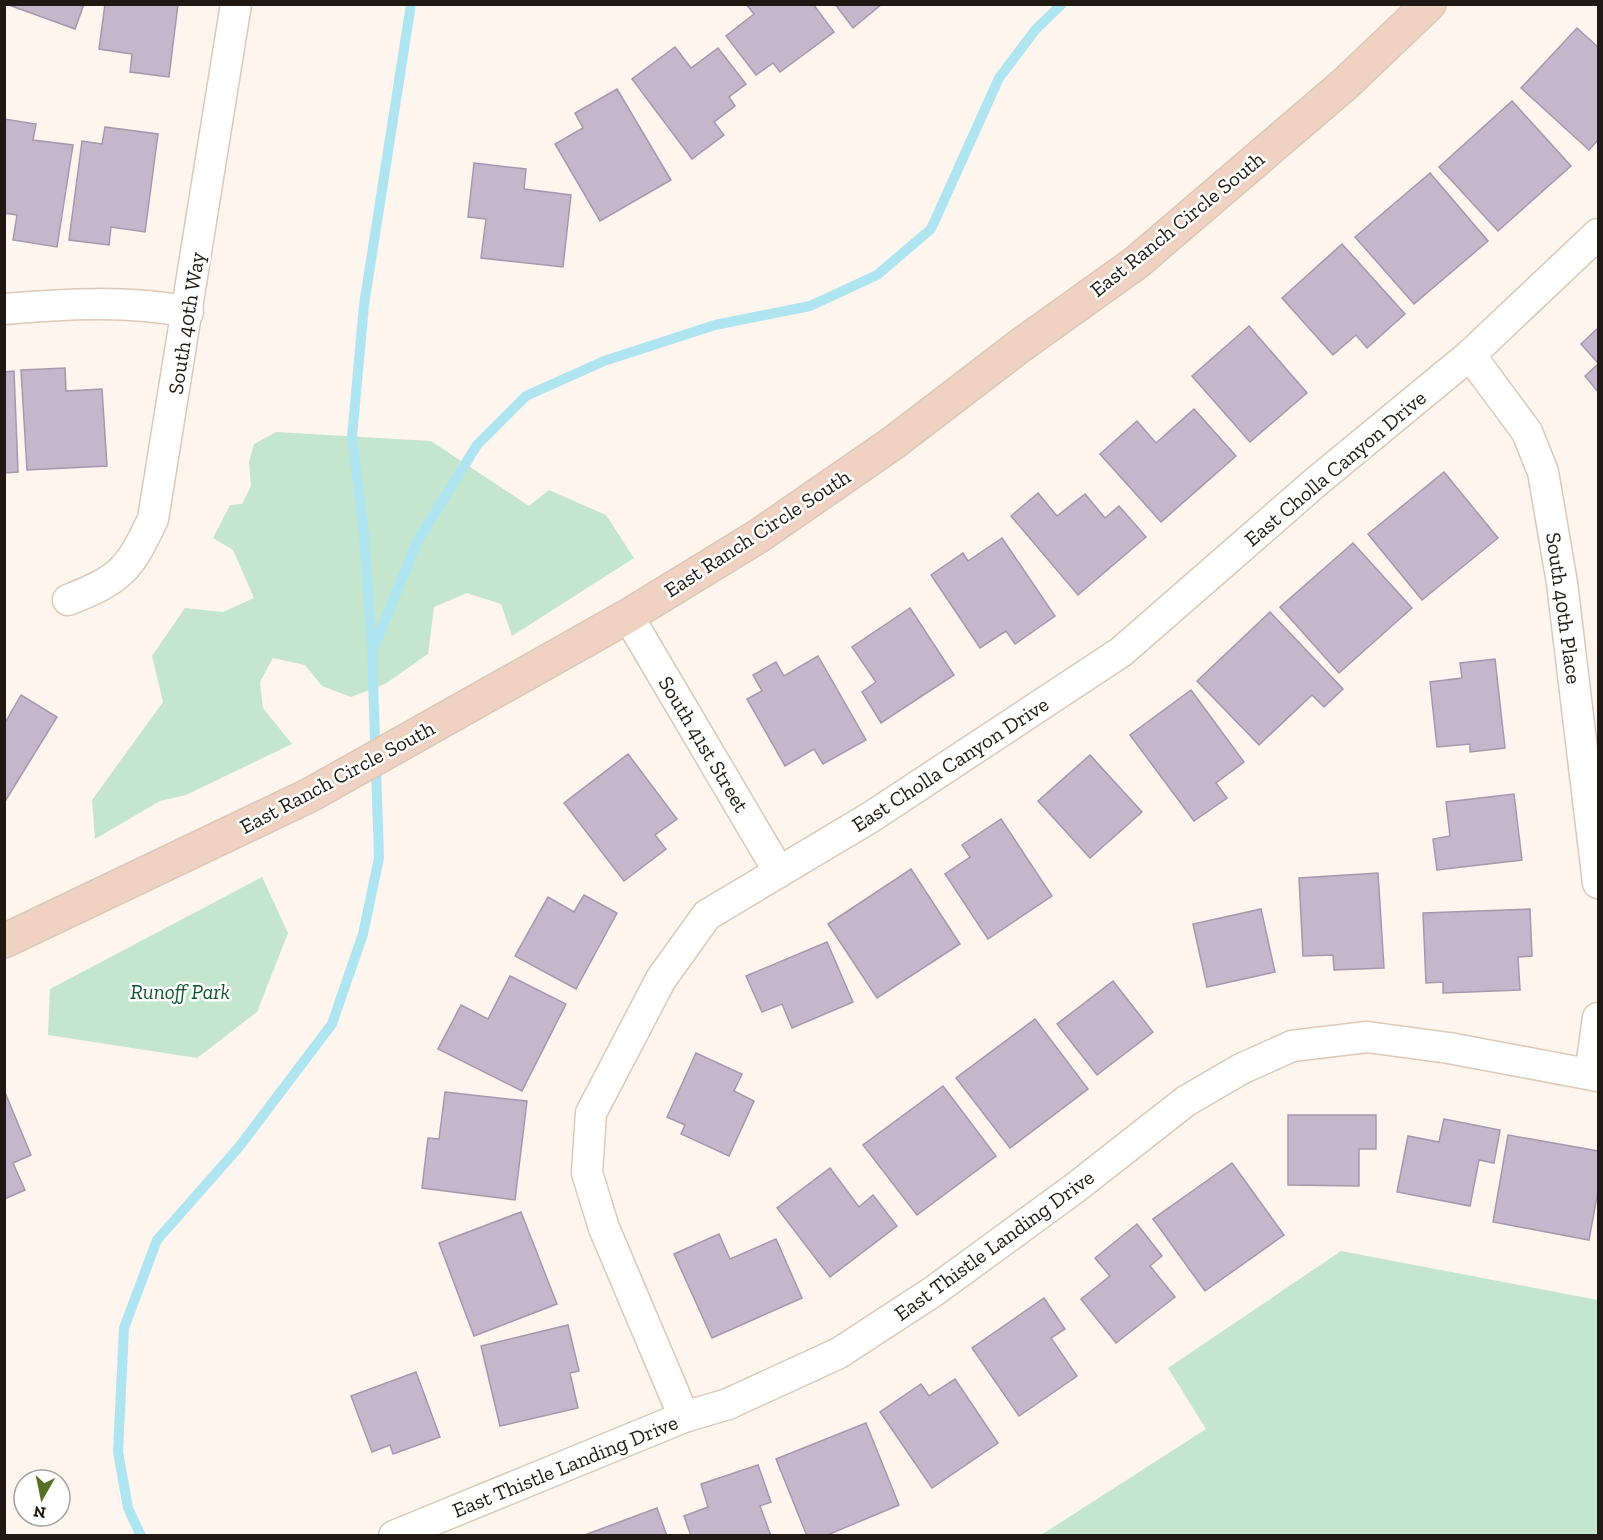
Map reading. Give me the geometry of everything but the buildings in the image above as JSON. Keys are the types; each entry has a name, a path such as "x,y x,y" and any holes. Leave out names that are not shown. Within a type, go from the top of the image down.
{"street":[{"name":"South 40th Way","path":"68,600 102,587 127,567 140,547 153,519 236,4"},
{"name":"East Ranch Circle South","path":"4,941 310,795 628,616 760,535 893,443 1021,345 1137,262 1345,84 1429,4"},
{"name":"East Cholla Canyon Drive","path":"684,1417 604,1228 587,1173 591,1113 661,979 707,915 871,817 1121,652 1317,481 1470,355 1599,234"},
{"path":"4,309 45,305 155,305 188,312"},
{"name":"South 40th Place","path":"1470,355 1527,432 1544,472 1562,583 1599,883"},
{"name":"South 41st Street","path":"628,616 779,872"},
{"path":"1594,1075 1599,1018"},
{"name":"East Thistle Landing Drive","path":"394,1536 684,1417 728,1404 839,1353 934,1291 1075,1188 1186,1101 1241,1069 1292,1046 1367,1036 1449,1048 1594,1075"}],"green space":[{"path":"276,432 431,441 529,506 549,490 606,515 634,558 512,636 501,604 467,593 434,607 428,654 385,684 351,697 322,686 305,665 273,658 260,682 263,708 292,744 186,795 160,801 95,839 92,800 163,702 152,656 185,608 223,612 254,598 233,550 213,538 230,505 242,504 251,486 249,462 254,444"},
{"name":"Runoff Park","path":"262,877 288,933 257,1012 197,1058 48,1035 50,989"},
{"path":"1341,1251 1598,1300 1598,1535 1041,1535 1206,1429 1168,1368"}],"waterway":[{"path":"141,1536 128,1508 118,1452 124,1328 157,1240 239,1147 332,1024 363,934 379,858 372,650 364,534 352,437 364,305 411,4"},
{"path":"374,647 417,542 477,445 526,396 604,361 715,325 810,306 877,275 931,229 999,78 1036,29 1062,4"}]}
